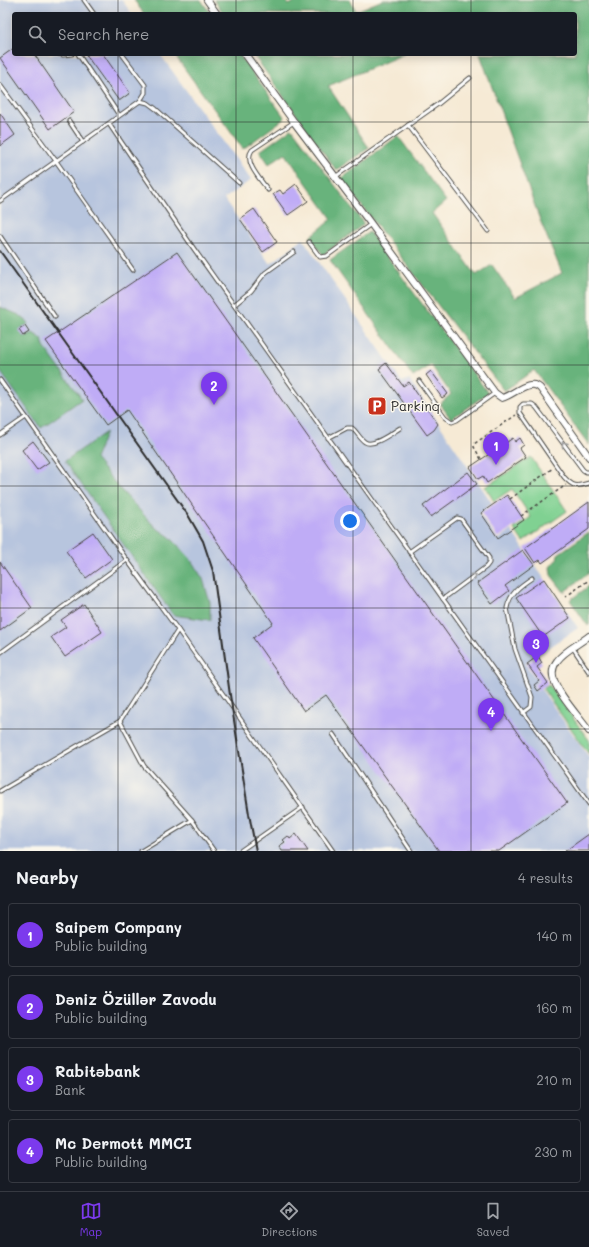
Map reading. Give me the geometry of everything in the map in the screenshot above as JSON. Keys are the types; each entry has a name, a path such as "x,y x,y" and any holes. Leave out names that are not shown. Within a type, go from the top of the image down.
{"street":[{"path":"207,0 216,12"},
{"path":"246,56 495,393 502,398 526,386 533,384 537,385 589,457"},
{"path":"589,636 556,662 553,669 553,676 560,691 589,731"}],"lane":[{"path":"84,0 93,12"},
{"path":"79,56 119,115"},
{"path":"0,201 109,124 140,100 145,93 145,85 123,56"},
{"path":"335,177 438,104 470,78"},
{"path":"0,85 56,160 133,270"},
{"path":"140,100 156,108 239,183"},
{"path":"69,122 83,142"},
{"path":"268,190 248,159 250,153 252,150 294,122"},
{"path":"109,124 234,305 589,804"},
{"path":"408,125 488,231"},
{"path":"309,242 320,256 327,256 371,224"},
{"path":"0,236 55,317"},
{"path":"234,305 251,291 265,273 294,252"},
{"path":"0,380 333,851"},
{"path":"419,381 448,421 452,422 458,420 495,393"},
{"path":"589,472 583,470 536,407 532,404 523,404 520,407 520,412 569,483 578,486 589,483"},
{"path":"0,435 26,417"},
{"path":"328,438 347,428 352,428 365,442 369,444 377,442 400,428"},
{"path":"409,552 457,518 461,519 466,524 489,558 490,563 443,599"},
{"path":"0,653 127,560"},
{"path":"523,713 531,707 532,697 514,643 506,608 514,593 532,578"},
{"path":"0,791 120,721 178,630"},
{"path":"573,648 589,672"},
{"path":"120,721 144,766 192,820 214,851"},
{"path":"333,734 412,851"},
{"path":"240,851 302,807"},
{"path":"141,851 192,820"}],"path":[{"path":"481,459 474,447 474,444 520,412"},
{"path":"510,499 556,466"},
{"path":"521,516 569,483"},
{"path":"565,597 589,580"}],"shaded area":[{"path":"0,0 122,0 131,12 12,12 12,56 161,56 251,180 224,199 270,264 303,239 402,382 409,379 492,503 479,514 498,540 511,530 578,628 525,664 538,681 533,685 537,691 541,689 589,757 589,851 0,851"}],"green space":[{"path":"134,0 201,0 210,12 143,12"},
{"path":"214,0 286,0 289,5 297,0 350,0 356,11 383,0 589,0 589,445 534,370 504,391 341,179 398,136 446,201 432,213 476,275 492,265 515,298 562,273 540,220 481,56 577,56 577,12 223,12"},
{"path":"175,56 240,56 285,118 243,149"},
{"path":"254,56 399,56 328,86 369,148 336,170"},
{"path":"292,128 364,224 323,255 310,237 332,219 285,153 269,164 260,151"},
{"path":"369,232 488,393 451,419 440,404 451,394 431,365 413,377 330,260"},
{"path":"0,307 19,315 29,323 19,330 24,337 33,333 42,339 44,347 82,399 41,428 0,371"},
{"path":"106,432 95,459 155,527 170,537 189,557 203,579 210,603 210,620 173,615 65,461"},
{"path":"531,457 567,511 523,542 514,529 531,517 512,489 494,501 485,487"},
{"path":"589,532 589,573 564,592 551,575 550,567 557,559 558,554"},
{"path":"589,586 589,625 588,626 570,600"},
{"path":"549,685 589,740 589,754 543,689"}],"building":[{"path":"12,49 12,56 35,56 74,112 50,129 0,58"},
{"path":"87,56 104,56 130,93 119,101"},
{"path":"0,113 15,135 0,146"},
{"path":"296,184 308,201 288,215 273,194 280,190 283,194"},
{"path":"254,209 277,242 263,252 240,219"},
{"path":"177,252 567,803 499,851 439,851 326,695 304,711 253,638 273,623 127,410 106,425 46,341"},
{"path":"25,326 29,332 23,336 19,330"},
{"path":"386,363 403,386 409,382 438,424 434,430 427,435 379,369"},
{"path":"431,371 448,394 442,398 426,375"},
{"path":"513,438 515,442 520,438 524,445 520,448 526,457 487,483 483,476 478,479 470,467"},
{"path":"33,441 49,462 37,470 22,450"},
{"path":"468,472 477,484 431,517 423,506"},
{"path":"507,495 524,520 498,538 481,513"},
{"path":"589,502 589,529 542,563 540,560 535,563 525,548"},
{"path":"93,532 112,559 86,578 66,551"},
{"path":"523,550 534,565 505,586 509,591 492,604 477,583"},
{"path":"0,562 32,608 0,631"},
{"path":"544,579 570,618 543,637 516,598"},
{"path":"84,604 102,632 65,657 51,637 66,627 61,620"},
{"path":"538,656 542,663 537,667 548,683 538,691 534,685 539,681 527,664"},
{"path":"296,834 308,851 282,851 279,846 285,842 283,840 288,836 290,839"},
{"path":"589,834 589,851 565,851"}],"railway":[{"path":"0,251 188,515 203,541 213,571 230,695 256,851"}],"place":[{"name":"Dəniz Özüllər Zavodu","path":"214,405"},
{"name":"Parkinq","path":"377,406"},
{"name":"Saipem Company","path":"496,465"},
{"name":"Rabitəbank","path":"536,663"},
{"name":"Mc Dermott MMCI","path":"491,731"}]}
